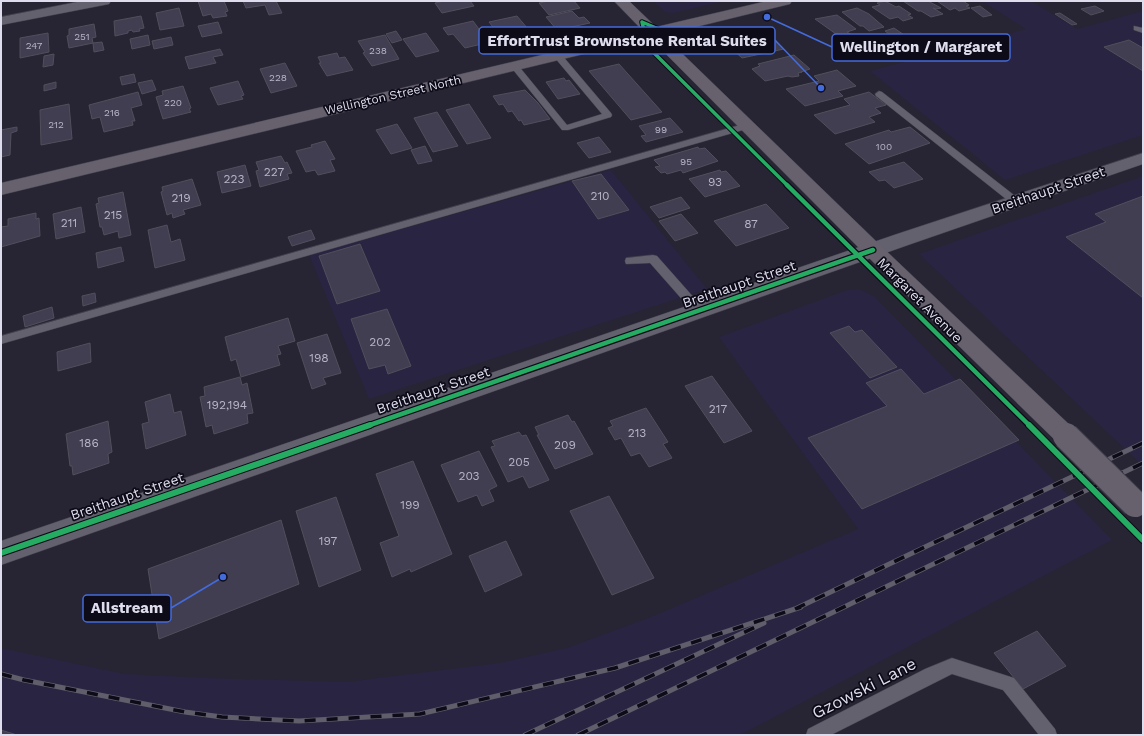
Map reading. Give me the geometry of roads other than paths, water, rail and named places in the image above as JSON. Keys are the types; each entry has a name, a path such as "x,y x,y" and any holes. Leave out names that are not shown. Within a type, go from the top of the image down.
{"street":[{"path":"1,21 104,1"},
{"name":"Margaret Avenue","path":"621,1 1139,508"},
{"name":"Wellington Street North","path":"1,189 785,1"},
{"name":"Breithaupt Street","path":"1,553 1015,201 1143,158"}],"lane":[{"path":"514,66 565,128 608,115 558,56"},
{"path":"879,94 1015,201"},
{"path":"1,340 747,126"},
{"path":"630,261 653,259 699,311"},
{"name":"Gzowski Lane","path":"814,735 931,675 952,666 1008,684 1049,735"}],"railway":[{"path":"795,609 1143,443"},
{"path":"578,735 1143,463"},
{"path":"795,609 801,607"},
{"path":"1,674 24,680 185,712 222,717 299,721 420,714 615,668 795,609"},
{"path":"525,735 764,623"}],"place":[{"name":"Wellington / Margaret","path":"767,17"},
{"name":"EffortTrust Brownstone Rental Suites","path":"821,88"},
{"name":"Allstream","path":"223,577"}]}
